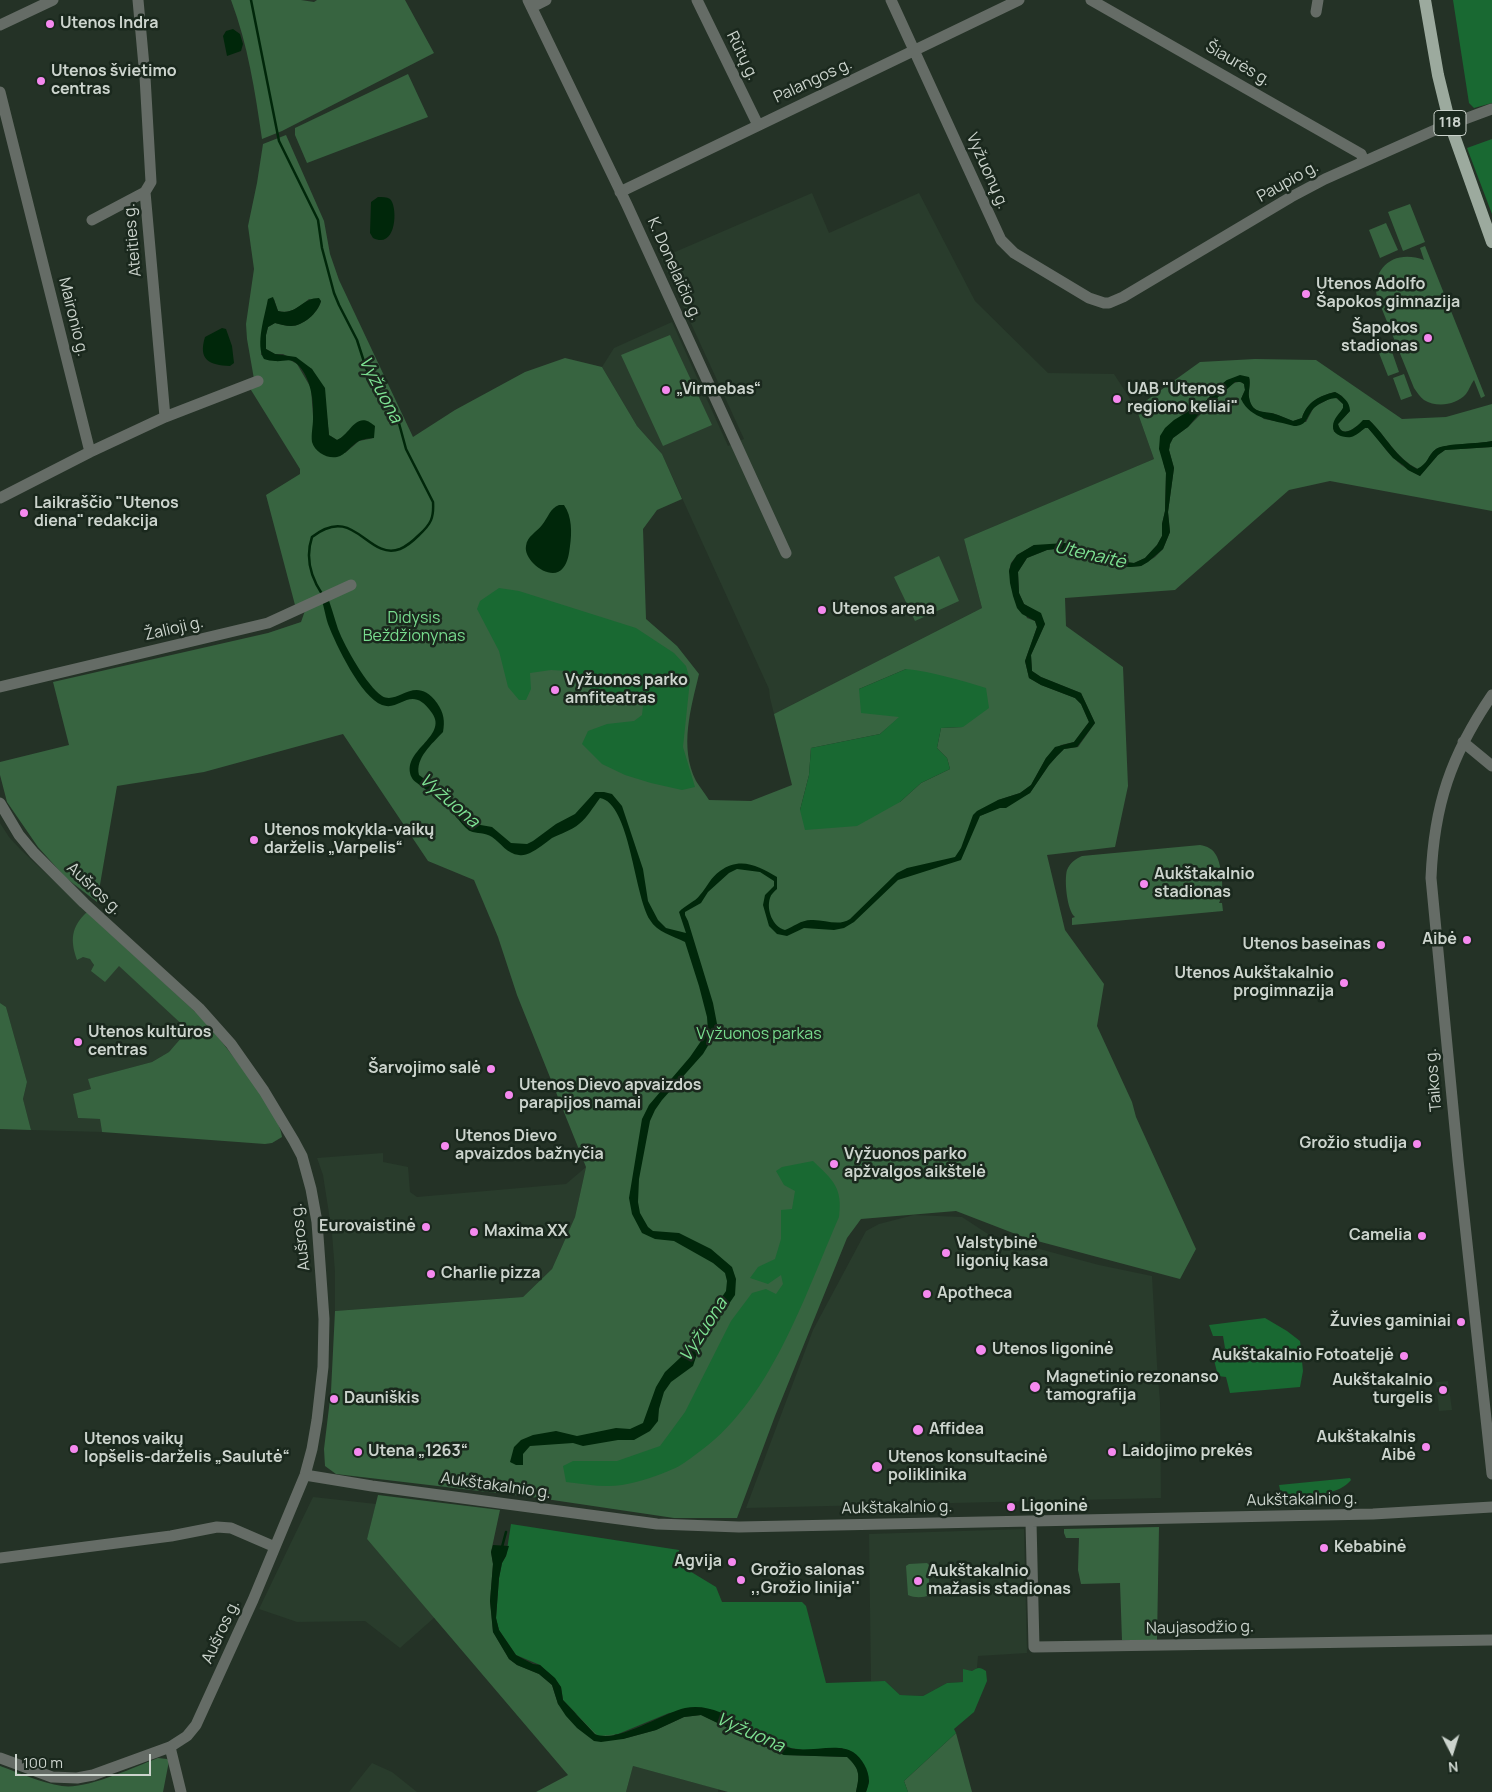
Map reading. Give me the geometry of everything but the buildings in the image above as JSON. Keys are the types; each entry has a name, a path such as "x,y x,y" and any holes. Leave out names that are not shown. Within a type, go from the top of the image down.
{"main road":[{"name":"118","path":"1425,0 1438,75 1450,124 1492,242"}],"street":[{"path":"0,26 53,0"},
{"name":"Ateities g.","path":"138,0 145,77 150,182 145,192 165,417"},
{"path":"530,4 546,0"},
{"name":"Rūtų g.","path":"697,0 758,125"},
{"name":"Vyžuonų g.","path":"891,0 1001,240 1014,253 1089,298 1096,302 1109,303"},
{"name":"Palangos g.","path":"620,192 1019,0"},
{"name":"Šiaurės g.","path":"1091,0 1361,154 1364,161"},
{"name":"K. Donelaičio g.","path":"530,4 620,192 786,553"},
{"name":"Maironio g.","path":"0,92 90,452"},
{"name":"Paupio g.","path":"1109,303 1123,297 1291,197 1364,161 1450,124 1492,109"},
{"path":"92,220 145,192"},
{"path":"0,498 90,452 165,417 258,381"},
{"name":"Žalioji g.","path":"0,687 268,623 350,586"},
{"name":"Taikos g.","path":"1492,695 1463,742 1449,773 1433,841 1431,878 1458,1160 1492,1474"},
{"path":"1463,742 1492,766"},
{"name":"Aušros g.","path":"0,803 19,835 40,859 84,903 200,1008 225,1037 264,1092 302,1156 317,1222 324,1319 323,1367 317,1420 305,1475 253,1600 196,1725 187,1736 170,1747 77,1778 52,1777 0,1758"},
{"name":"Aukštakalnio g.","path":"305,1475 372,1486 657,1524 739,1527 1373,1514 1470,1510 1492,1507"},
{"name":"Naujasodžio g.","path":"1031,1522 1034,1647 1492,1640"},
{"path":"0,1558 171,1536 217,1527 231,1528 275,1547"},
{"path":"170,1747 181,1792"}],"shaded area":[{"path":"812,193 829,233 919,193 975,301 1048,373 1114,374 1136,408 1154,459 964,539 982,608 774,714 769,689 662,454 637,426 602,367 614,348 672,322 728,446 744,439 661,258"},
{"path":"0,823 21,850 87,912 78,960 80,957 87,957 93,961 94,968 119,965 188,1030 169,1052 152,1062 89,1079 91,1089 74,1094 78,1118 100,1119 102,1132 31,1130 23,1099 27,1082 6,1007 0,1003"},
{"path":"383,1153 383,1162 408,1167 410,1192 417,1197 566,1184 586,1167 575,1217 552,1269 523,1297 335,1311 332,1233 323,1175 317,1158"},
{"name":"Utenos ligoninė","path":"914,1215 962,1217 991,1236 1099,1265 1152,1276 1160,1402 1161,1498 746,1508 813,1330 866,1231 879,1224"},
{"name":"Aukštakalnio turgelis","path":"1448,1381 1452,1410 1439,1411 1436,1382"},
{"path":"313,1497 376,1504 367,1539 435,1617 400,1648 365,1621 297,1622 259,1609"},
{"path":"1024,1529 1027,1653 978,1656 977,1668 972,1671 963,1670 963,1682 947,1683 923,1696 900,1695 885,1681 871,1681 869,1534"},
{"path":"372,1763 392,1772 417,1792 349,1792"},
{"path":"633,1766 718,1789 718,1792 626,1792"}],"green space":[{"path":"231,0 301,0 314,2 317,0 405,0 434,53 282,131 262,139 254,86"},
{"path":"1453,0 1492,0 1492,103 1474,108 1469,103"},
{"path":"408,74 428,117 307,163 295,135 295,128"},
{"name":"Vyžuonos parkas","path":"286,135 324,221 330,254 339,280 413,437 455,410 525,372 565,358 602,367 637,426 662,454 682,499 657,510 643,529 646,619 677,646 699,674 688,728 688,755 696,781 709,800 751,801 792,785 774,714 982,608 964,539 1154,459 1136,408 1200,362 1255,359 1316,360 1402,419 1446,417 1492,404 1492,441 1440,447 1418,469 1397,453 1369,420 1348,431 1342,431 1338,424 1350,411 1342,396 1335,392 1314,401 1304,412 1302,418 1293,421 1253,408 1249,398 1249,377 1227,380 1207,400 1181,416 1163,461 1166,473 1162,536 1157,545 1145,558 1134,563 1125,562 1086,551 1079,547 1034,545 1017,555 1011,563 1009,571 1027,618 1035,621 1037,627 1025,661 1029,678 1041,685 1075,698 1081,704 1089,722 1074,742 1061,745 1046,758 1031,785 1020,793 998,800 980,816 1030,793 1057,756 1064,749 1078,747 1095,723 1081,693 1041,677 1032,671 1031,655 1045,624 1037,612 1024,604 1019,593 1018,572 1027,558 1055,549 1073,553 1078,557 1130,567 1141,566 1155,557 1163,549 1170,532 1168,512 1174,468 1169,450 1170,444 1173,438 1188,427 1228,387 1238,382 1244,384 1245,390 1241,399 1264,419 1280,422 1306,422 1314,407 1331,398 1336,398 1343,404 1343,408 1335,422 1334,432 1356,434 1368,428 1393,458 1420,476 1438,455 1445,450 1492,447 1492,511 1330,481 1289,490 1175,590 1065,598 1066,626 1123,667 1128,786 1115,847 1047,855 1065,930 1104,984 1097,1026 1196,1249 1180,1279 1026,1238 956,1211 861,1219 847,1238 775,1416 737,1518 674,1518 539,1498 336,1474 325,1466 324,1449 331,1391 335,1311 523,1297 552,1269 575,1217 586,1167 517,995 498,937 474,880 428,861 343,734 204,772 117,786 97,902 66,878 38,847 7,802 0,775 0,762 69,745 53,682 268,633 301,622 308,602 295,605 266,495 300,474 300,469 251,390 254,379 246,324 254,269 248,226 263,144","holes":["268,299 274,299 278,311 283,312 295,309 309,299 321,301 317,310 305,321 291,326 275,323 268,327 266,335 266,349 275,354 283,354 312,369 327,418 329,434 313,416 311,388 297,364 290,360 261,355","330,436 337,440 343,437 374,438 359,441 345,453","906,669 963,727 941,728 937,748 947,758 950,769 921,783 900,802 800,810 809,775 811,748 880,734 900,717 859,689"]},
{"path":"1492,139 1492,214 1467,148"},
{"path":"1410,204 1425,242 1403,251 1388,212"},
{"path":"1386,223 1398,250 1380,258 1369,230"},
{"name":"Šapokos stadionas","path":"1425,246 1485,396 1481,398 1474,380 1466,394 1452,403 1440,405 1423,399 1414,388 1377,297 1376,286 1382,269 1395,259 1404,257 1424,260 1420,248"},
{"name":"„Virmebas“","path":"670,335 712,425 663,446 621,355"},
{"path":"1391,349 1399,372 1388,376 1379,353"},
{"path":"1404,374 1412,396 1401,400 1393,378"},
{"path":"939,556 959,601 915,621 894,577"},
{"path":"499,588 519,591 636,628 674,653 686,666 690,680 683,747 695,787 682,790 625,775 602,764 582,744 588,731 607,724 634,721 642,715 643,706 634,699 604,694 588,687 568,671 551,670 530,673 531,689 526,700 519,700 508,687 499,651 477,609 480,601"},
{"path":"906,669 936,674 986,688 989,708 963,727 941,728 937,748 947,758 950,769 921,783 900,802 857,826 805,830 800,810 809,775 811,748 880,734 899,717 861,713 859,689"},
{"name":"Aukštakalnio stadionas","path":"1200,845 1211,849 1218,860 1222,886 1219,903 1222,903 1223,911 1072,925 1072,918 1075,917 1068,902 1066,875 1070,865 1077,858"},
{"path":"87,912 203,1019 261,1095 279,1126 282,1137 272,1143 265,1144 102,1132 100,1119 78,1118 73,1094 91,1089 88,1079 152,1062 169,1052 188,1030 119,966 105,982 91,971 94,965 90,959 83,957 77,960 73,946 73,934 78,923"},
{"path":"0,1003 6,1007 27,1082 23,1099 31,1130 0,1129"},
{"path":"813,1161 835,1185 840,1207 839,1217 782,1347 744,1408 721,1433 695,1455 667,1472 615,1486 566,1482 563,1466 573,1461 617,1461 660,1446 685,1412 731,1321 752,1293 766,1289 776,1294 783,1284 781,1275 768,1284 750,1278 758,1267 775,1259 781,1239 781,1210 792,1209 795,1191 784,1185 776,1171 782,1167"},
{"path":"1265,1318 1300,1341 1303,1371 1300,1387 1230,1393 1226,1377 1218,1376 1213,1356 1225,1348 1223,1336 1213,1336 1209,1325"},
{"path":"1350,1478 1351,1480 1344,1486 1336,1490 1309,1495 1281,1494 1279,1485"},
{"path":"378,1495 500,1510 491,1552 493,1564 490,1601 493,1632 509,1659 517,1665 539,1674 552,1685 558,1704 623,1739 656,1730 684,1717 701,1715 784,1755 848,1757 855,1765 858,1773 856,1792 728,1792 633,1766 626,1792 536,1792 568,1775 367,1539"},
{"path":"511,1524 679,1550 679,1558 688,1570 716,1587 722,1602 802,1602 806,1606 826,1683 885,1681 900,1695 923,1696 947,1683 963,1682 963,1669 972,1671 977,1668 986,1671 987,1681 974,1712 954,1729 956,1733 904,1781 908,1792 866,1792 869,1781 842,1748 804,1750 791,1748 709,1709 669,1713 618,1734 598,1736 563,1700 561,1687 540,1665 516,1655 499,1630 496,1618 499,1578 502,1563 506,1556"},
{"path":"1159,1527 1157,1640 1122,1640 1120,1583 1081,1584 1078,1570 1079,1538 1066,1538 1064,1529"},
{"name":"Aukštakalnio mažasis stadionas","path":"927,1563 929,1565 929,1595 913,1597 908,1595 906,1566 909,1564"},
{"path":"956,1733 972,1792 908,1792 904,1781"},
{"path":"158,1758 169,1761 163,1792 0,1792 0,1766 46,1783 72,1786 84,1785 110,1777"}],"water":[{"path":"233,29 240,34 243,44 241,51 227,56 223,36 226,31"},
{"path":"378,197 390,199 394,210 394,226 391,233 387,238 381,240 373,238 370,233 371,202"},
{"path":"273,297 278,311 284,312 319,298 321,301 317,310 300,324 291,326 275,323 268,327 266,349 275,354 296,357 312,369 325,388 329,435 337,440 354,424 363,420 375,426 374,438 359,441 337,457 325,456 316,449 312,442 312,397 302,369 290,360 264,359 261,353 263,321 268,299"},
{"path":"222,328 226,329 232,346 234,363 230,366 216,364 207,360 204,356 203,345 205,337"},
{"name":"Utenaitė","path":"1240,375 1249,377 1249,397 1256,410 1293,421 1302,418 1304,412 1314,401 1335,392 1341,395 1349,405 1350,411 1338,424 1340,429 1346,432 1350,431 1363,420 1369,420 1397,453 1417,469 1440,447 1492,441 1492,447 1445,450 1438,455 1420,476 1408,470 1393,458 1368,428 1351,437 1336,434 1333,429 1333,423 1343,408 1343,404 1337,398 1319,404 1311,411 1302,424 1294,426 1264,418 1251,411 1241,399 1245,390 1244,384 1235,382 1198,415 1188,427 1173,438 1170,444 1169,450 1174,468 1168,512 1170,532 1163,549 1148,562 1141,566 1119,566 1078,557 1073,553 1055,549 1027,558 1018,572 1019,593 1024,604 1041,613 1045,624 1031,655 1032,671 1041,677 1081,693 1095,723 1077,747 1064,749 1057,756 1030,793 1006,808 1000,808 980,816 961,860 898,880 854,922 844,928 834,930 804,928 787,936 777,934 769,926 763,905 765,895 774,886 774,881 760,872 737,869 729,873 708,892 701,903 685,912 713,1003 718,1029 703,1054 655,1110 650,1121 639,1179 638,1202 640,1213 648,1227 653,1231 679,1233 711,1249 732,1267 736,1279 735,1295 699,1348 693,1366 671,1382 664,1392 658,1421 650,1431 634,1440 618,1440 583,1446 573,1443 530,1446 523,1454 523,1465 516,1465 510,1462 514,1447 521,1440 533,1435 556,1431 577,1436 616,1428 630,1429 643,1423 656,1387 665,1372 681,1357 726,1291 727,1281 725,1273 713,1263 674,1241 655,1239 642,1233 632,1214 629,1198 642,1119 649,1105 690,1057 708,1031 707,1017 685,942 661,931 650,920 644,908 625,832 610,804 600,798 585,818 576,826 552,838 530,853 523,855 511,853 489,835 470,831 442,801 412,778 410,768 412,760 434,729 435,722 432,713 425,704 418,700 406,700 389,706 382,705 366,692 350,669 337,644 328,624 320,595 326,593 346,646 363,675 376,691 388,698 414,690 421,691 429,694 437,703 443,717 443,732 422,757 418,769 419,775 455,801 475,824 492,827 511,843 527,844 556,824 575,814 595,792 612,794 622,806 643,869 648,901 658,920 666,928 686,933 679,912 698,897 717,873 727,866 742,863 756,866 777,877 777,889 770,897 769,908 774,922 781,928 785,930 807,920 841,922 850,919 897,873 907,868 955,857 961,848 973,815 998,800 1020,793 1031,785 1046,758 1055,747 1074,742 1089,722 1081,704 1075,698 1041,685 1029,678 1025,661 1037,627 1035,621 1022,614 1017,608 1010,583 1009,571 1011,564 1017,555 1034,545 1065,543 1125,562 1134,563 1145,558 1157,545 1162,536 1166,473 1159,449 1160,436 1165,428 1174,420 1207,400 1227,380"},
{"path":"564,505 569,514 571,541 565,566 558,572 552,573 546,572 533,564 526,552 526,546 530,537 542,525 553,508"},
{"path":"493,1545 509,1546 502,1563 499,1578 496,1618 499,1630 516,1655 533,1664 540,1665 555,1678 561,1687 563,1700 595,1734 604,1736 615,1735 640,1727 675,1711 699,1707 726,1715 765,1737 790,1748 839,1748 853,1752 862,1761 868,1773 869,1782 866,1792 856,1792 858,1781 857,1769 847,1757 784,1755 701,1715 684,1717 656,1730 623,1739 594,1741 577,1728 566,1716 558,1704 552,1685 539,1674 517,1665 509,1659 493,1632 490,1601 493,1564 491,1552"}],"waterway":[{"name":"Vyžuona","path":"251,0 279,141 318,220 322,248 334,293 357,340 366,368 375,386 397,416 406,449 433,502 433,512 429,524 412,541 400,549 389,551 378,547 350,529 339,526 327,528 312,537 309,552 310,567 314,580 322,594"},
{"name":"Vyžuona","path":"502,1547 506,1532"}],"place":[{"name":"Utenos Indra","path":"50,24"},
{"name":"Utenos švietimo centras","path":"41,81"},
{"name":"Utenos Adolfo Šapokos gimnazija","path":"1306,294"},
{"name":"Šapokos stadionas","path":"1428,338"},
{"name":"„Virmebas“","path":"666,390"},
{"name":"UAB \"Utenos regiono keliai\"","path":"1117,399"},
{"name":"Laikraščio \"Utenos diena\" redakcija","path":"24,513"},
{"name":"Utenos arena","path":"822,610"},
{"name":"Vyžuonos parko amfiteatras","path":"555,690"},
{"name":"Utenos mokykla-vaikų darželis „Varpelis“","path":"254,840"},
{"name":"Aukštakalnio stadionas","path":"1144,884"},
{"name":"Aibė","path":"1467,940"},
{"name":"Utenos baseinas","path":"1381,945"},
{"name":"Utenos Aukštakalnio progimnazija","path":"1344,983"},
{"name":"Utenos kultūros centras","path":"78,1042"},
{"name":"Šarvojimo salė","path":"491,1069"},
{"name":"Utenos Dievo apvaizdos parapijos namai","path":"509,1095"},
{"name":"Grožio studija","path":"1417,1144"},
{"name":"Utenos Dievo apvaizdos bažnyčia","path":"445,1146"},
{"name":"Vyžuonos parko apžvalgos aikštelė","path":"834,1164"},
{"name":"Eurovaistinė","path":"426,1227"},
{"name":"Maxima XX","path":"474,1232"},
{"name":"Camelia","path":"1422,1236"},
{"name":"Valstybinė ligonių kasa","path":"946,1253"},
{"name":"Charlie pizza","path":"431,1274"},
{"name":"Apotheca","path":"927,1294"},
{"name":"Žuvies gaminiai","path":"1461,1322"},
{"name":"Utenos ligoninė","path":"981,1350"},
{"name":"Aukštakalnio Fotoateljė","path":"1404,1356"},
{"name":"Magnetinio rezonanso tamografija","path":"1035,1387"},
{"name":"Aukštakalnio turgelis","path":"1443,1390"},
{"name":"Dauniškis","path":"334,1399"},
{"name":"Affidea","path":"918,1430"},
{"name":"Aukštakalnis Aibė","path":"1426,1447"},
{"name":"Utenos vaikų lopšelis-darželis „Saulutė“","path":"74,1449"},
{"name":"Utena „1263“","path":"358,1452"},
{"name":"Laidojimo prekės","path":"1112,1452"},
{"name":"Utenos konsultacinė poliklinika","path":"877,1467"},
{"name":"Ligoninė","path":"1011,1507"},
{"name":"Kebabinė","path":"1324,1548"},
{"name":"Agvija","path":"732,1562"},
{"name":"Grožio salonas ,,Grožio linija''","path":"741,1580"},
{"name":"Aukštakalnio mažasis stadionas","path":"918,1581"}],"park label":[{"name":"Didysis Beždžionynas","path":"414,628"}]}
